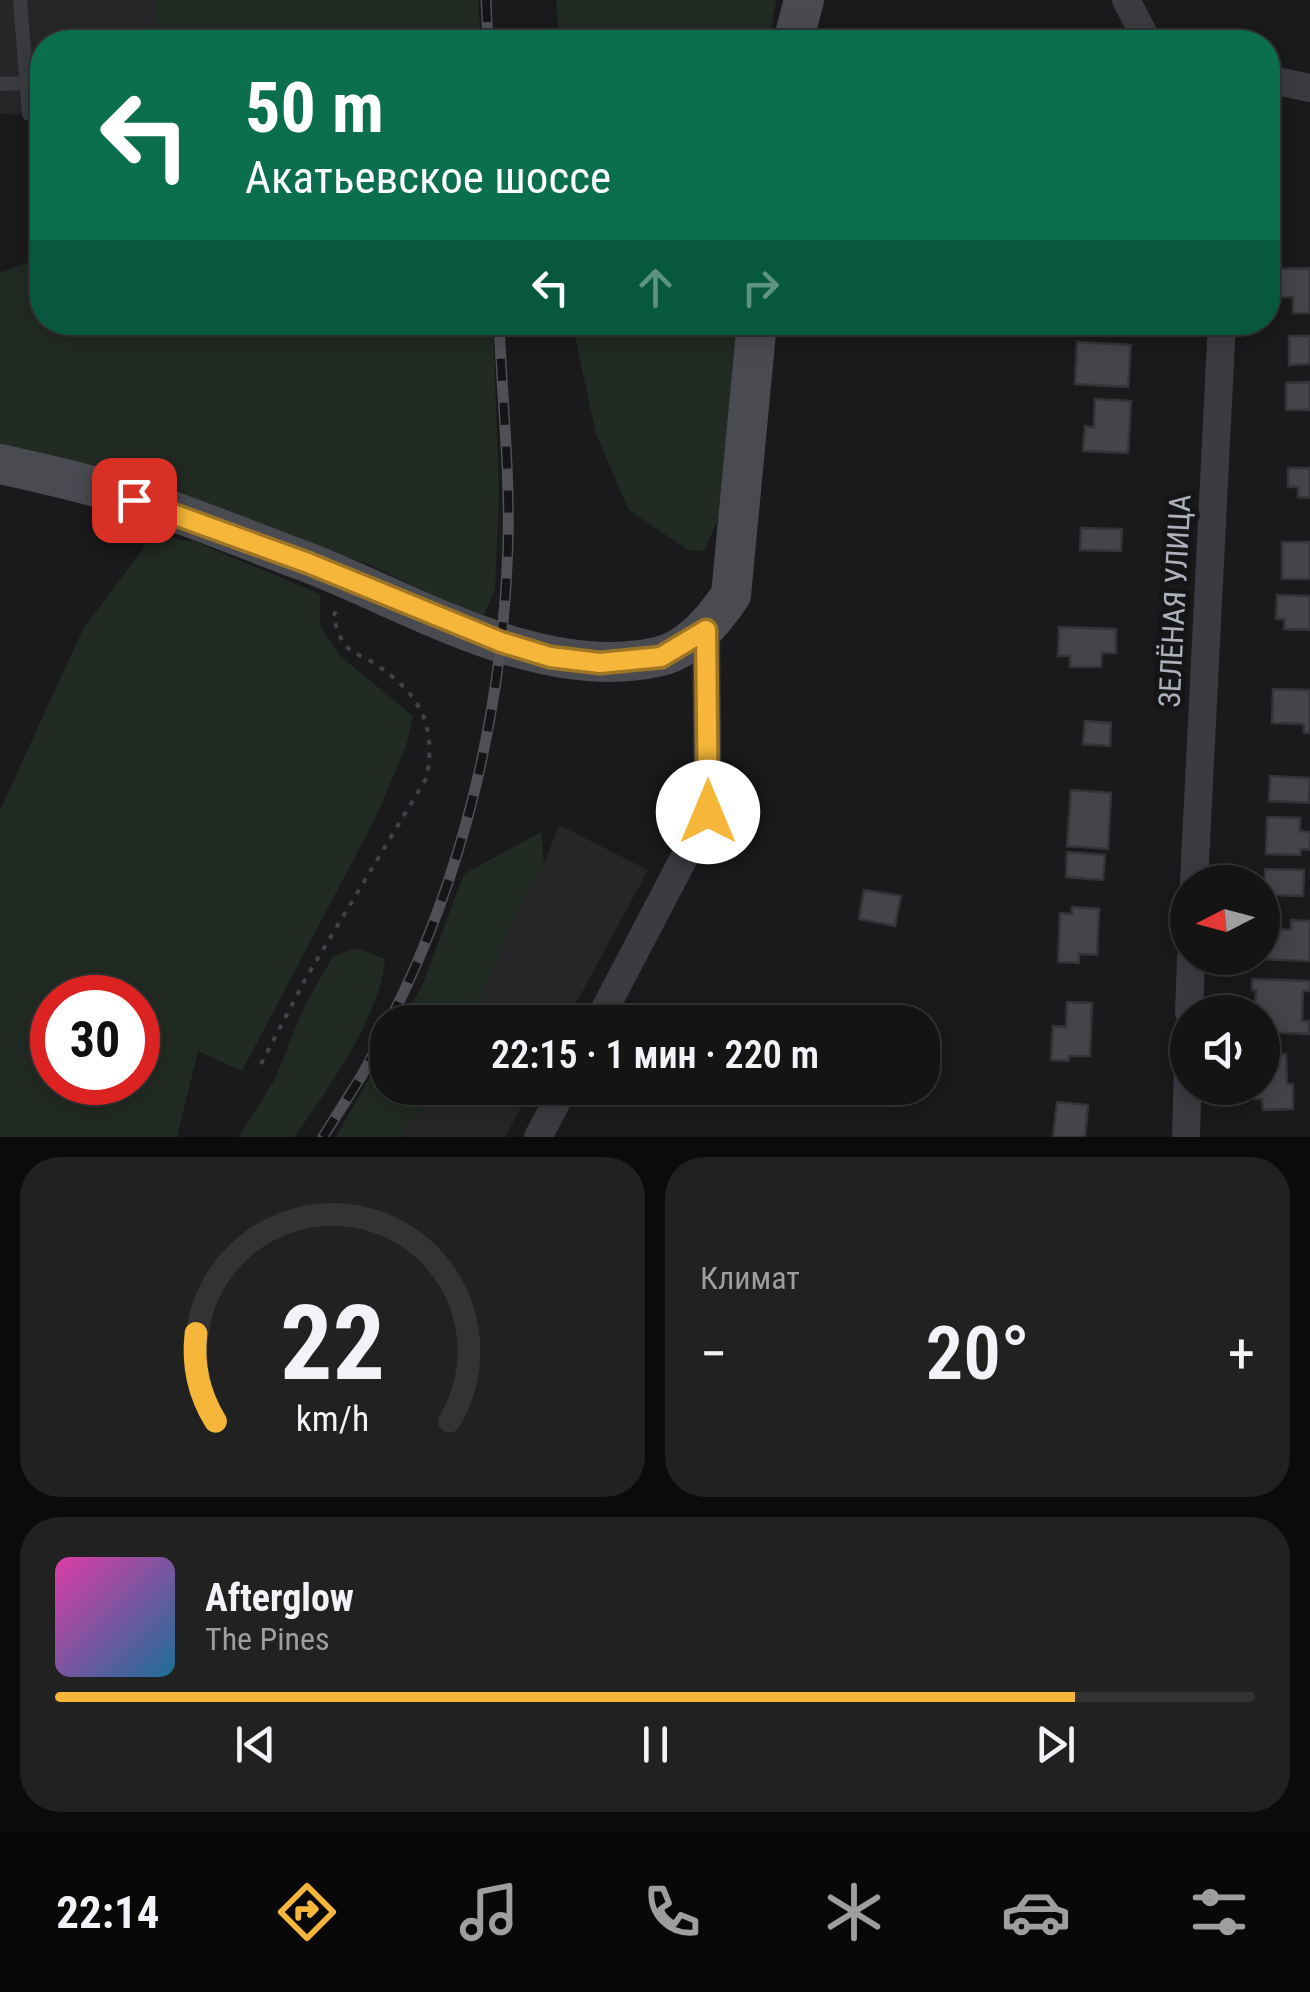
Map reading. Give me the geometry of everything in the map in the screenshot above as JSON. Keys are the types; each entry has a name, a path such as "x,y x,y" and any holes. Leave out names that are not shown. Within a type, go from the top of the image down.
{"main road":[{"path":"796,30 804,0"},
{"path":"0,464 99,487 347,579 501,642 550,657 600,663 661,657 706,630 731,596 756,335"}],"street":[{"path":"1126,0 1142,30"},
{"path":"1280,82 1310,88"},
{"name":"ЗЕЛЁНАЯ УЛИЦА","path":"1195,865 1221,335"},
{"path":"607,1005 708,812 706,630"},
{"path":"538,1137 555,1105"},
{"path":"1186,1137 1187,1105"}],"lane":[{"path":"20,0 29,114"},
{"path":"0,84 26,83"}],"path":[{"path":"261,1064 306,978 426,777 432,746 424,716 408,692 377,665 345,646 333,618 347,579"}],"shaded area":[{"path":"0,0 155,0 157,30 30,30 30,115 0,114"},
{"path":"155,0 478,0 480,30 157,30"},
{"path":"556,0 776,0 771,30 558,30"},
{"path":"30,262 30,335 493,335 499,493 495,590 484,615 468,612 370,565 317,547 0,451 0,273"},
{"path":"575,335 739,335 726,502 704,551 688,550 628,509 596,434"},
{"path":"153,535 196,542 320,594 320,626 340,656 413,716 406,746 377,815 242,1071 198,1051 177,1137 0,1137 0,810 84,627"},
{"path":"559,825 648,870 575,1005 475,1005 519,909 544,864"},
{"path":"541,832 544,864 519,909 477,1005 411,1005 422,986 464,874"},
{"path":"357,948 385,959 381,982 363,1029 295,1137 239,1137 275,1079 304,1007 333,956"},
{"path":"370,1077 370,1105 427,1105 409,1122 401,1137 336,1137"},
{"path":"427,1105 523,1105 505,1137 401,1137 409,1122"}],"building":[{"path":"1310,268 1310,313 1293,313 1293,297 1280,297 1280,269"},
{"path":"1289,336 1310,336 1310,364 1289,365"},
{"path":"1077,342 1131,345 1128,387 1075,384"},
{"path":"1310,382 1310,410 1286,410 1286,383"},
{"path":"1095,399 1131,401 1128,453 1083,451 1085,426 1094,427"},
{"path":"1288,468 1310,468 1310,498 1298,497 1298,487 1288,487"},
{"path":"1081,528 1122,529 1121,551 1080,550"},
{"path":"1282,542 1310,542 1310,579 1282,579"},
{"path":"1277,595 1310,596 1310,630 1284,629 1285,619 1276,619"},
{"path":"1059,627 1116,629 1116,653 1102,653 1101,667 1070,667 1070,656 1058,656"},
{"path":"1273,689 1310,690 1310,733 1304,733 1304,724 1272,723"},
{"path":"1085,721 1111,723 1110,746 1083,744"},
{"path":"1270,776 1310,778 1309,803 1269,801"},
{"path":"1071,790 1111,793 1108,849 1067,846"},
{"path":"1267,817 1300,818 1300,831 1310,832 1310,850 1301,849 1300,855 1266,854"},
{"path":"1067,852 1105,855 1103,880 1066,877"},
{"path":"1280,869 1304,870 1303,896 1280,895"},
{"path":"864,890 901,896 895,926 859,919"},
{"path":"1072,907 1099,909 1097,955 1079,954 1079,963 1058,962 1060,913 1072,914"},
{"path":"1291,920 1310,921 1310,961 1280,960 1280,929 1291,930"},
{"path":"1252,979 1310,981 1310,991 1303,991 1302,1021 1309,1021 1309,1034 1280,1033 1280,995 1256,995 1256,990 1252,990"},
{"path":"1067,1002 1092,1003 1090,1056 1051,1060 1053,1026 1066,1027"},
{"path":"1280,1054 1286,1054 1287,1084 1293,1084 1293,1109 1263,1110 1263,1105 1280,1105"},
{"path":"1057,1102 1088,1105 1085,1137 1053,1137"}],"railway":[{"path":"486,0 487,30"},
{"path":"397,1005 439,909 458,850 475,790 498,668 508,544 500,335"},
{"path":"323,1137 370,1060"}],"route":[{"path":"134,500 308,563 501,642 550,657 600,663 661,657 706,630 708,812"}]}
